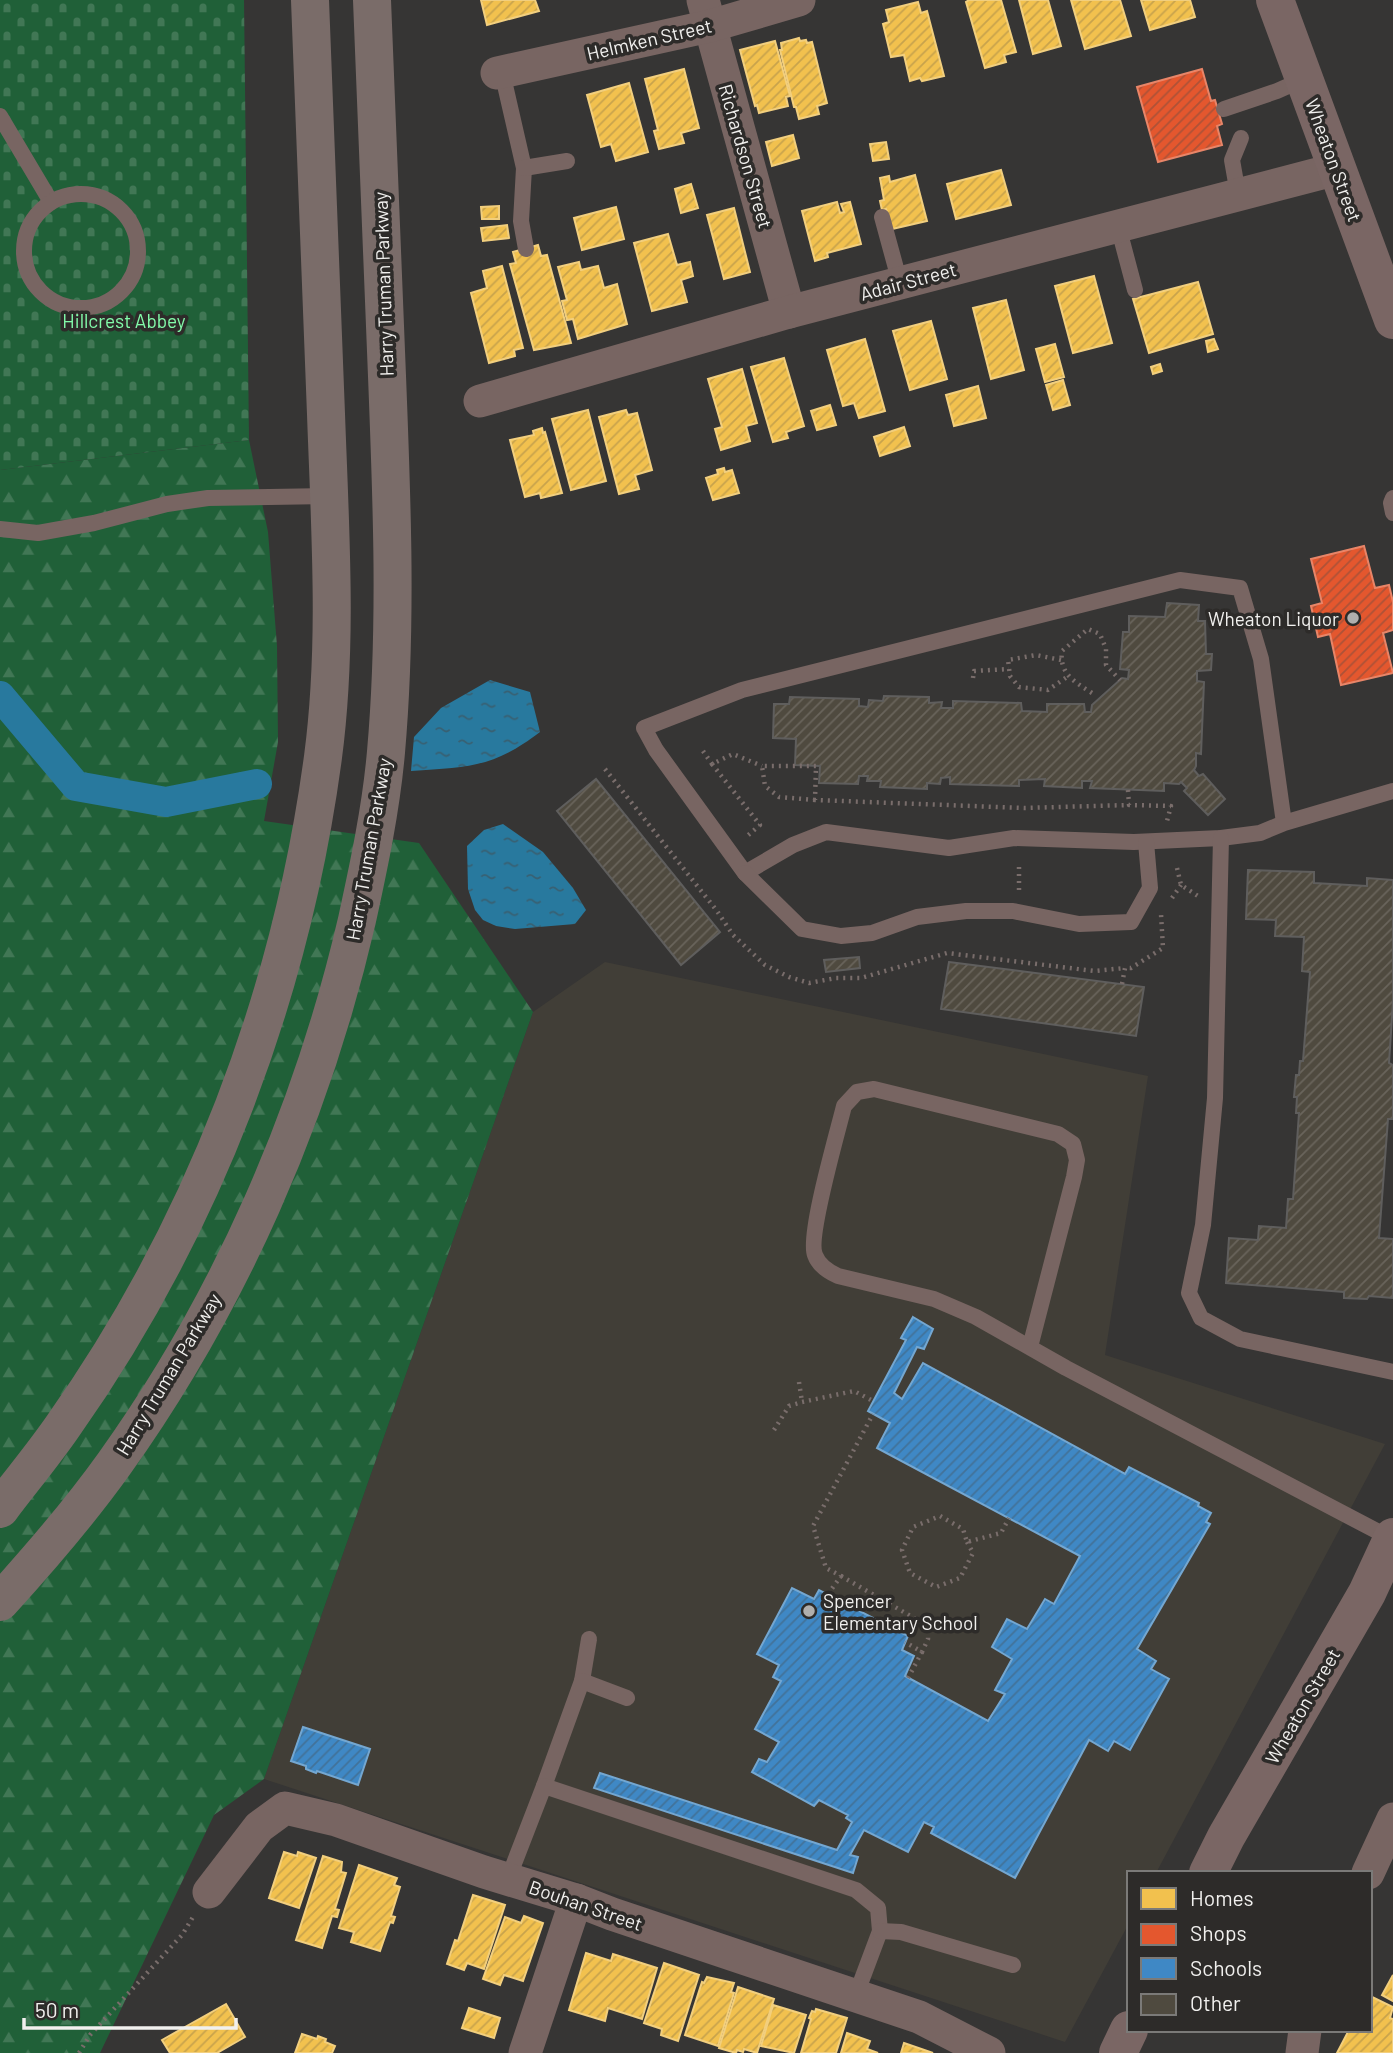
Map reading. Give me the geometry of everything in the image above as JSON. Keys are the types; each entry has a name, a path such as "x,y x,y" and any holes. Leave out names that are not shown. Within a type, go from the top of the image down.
{"highway":[{"path":"0,1508 64,1426 121,1337 172,1247 214,1156 244,1081 284,958 307,856 324,753 330,660 331,548 310,0"},
{"name":"Harry Truman Parkway","path":"0,1602 48,1549 115,1463 174,1370 227,1276 272,1181 313,1077 344,974 369,868 386,756 393,645 394,547 372,0"}],"main road":[{"name":"Wheaton Street","path":"1275,0 1392,313"},
{"name":"Wheaton Street","path":"1209,1871 1232,1825 1367,1593 1393,1538"},
{"path":"1118,2053 1128,2032"}],"street":[{"name":"Helmken Street","path":"500,72 706,13 799,0"},
{"name":"Richardson Street","path":"706,13 789,312"},
{"name":"Adair Street","path":"480,401 789,312 1337,169"},
{"name":"Bouhan Street","path":"209,1892 259,1827 285,1808 336,1820 856,1995 919,2017 989,2053"},
{"path":"1369,1871 1393,1819"},
{"path":"525,2053 576,1900"},
{"path":"1302,2053 1306,2032"}],"lane":[{"path":"500,72 524,169 521,221 526,249"},
{"path":"1223,109 1304,79"},
{"path":"0,116 51,202"},
{"path":"1238,194 1232,160 1241,138"},
{"path":"524,169 568,161"},
{"path":"89,194 107,200 122,211 132,227 138,245 137,263 130,281 119,295 103,304 84,309 65,307 47,298 34,284 25,267 23,247 28,229 38,212 51,202 71,195 89,194"},
{"path":"882,217 901,283"},
{"path":"1118,226 1135,290"},
{"path":"0,529 37,533 94,523 167,504 208,498 329,496"},
{"path":"1393,498 1393,513"},
{"path":"1146,842 1150,888 1131,922 1079,924 1013,911 967,911 917,916 872,933 841,936 802,929 745,873 656,750 644,728 742,690 1180,580 1240,588 1261,659 1284,823"},
{"path":"745,873 793,845 826,832 949,848 1014,838 1146,842 1221,838 1260,833 1284,823 1393,791"},
{"path":"1221,838 1215,1097 1203,1225 1189,1293 1201,1318 1240,1339 1393,1372"},
{"path":"1030,1348 1074,1177 1077,1160 1073,1144 1058,1134 874,1089 858,1091 844,1107 816,1228 814,1254 826,1270 838,1276 933,1299 976,1317 1030,1348 1393,1538"},
{"path":"508,1879 582,1681 589,1639"},
{"path":"582,1681 627,1698"},
{"path":"544,1786 856,1889 878,1908 880,1931 856,1995"},
{"path":"880,1931 901,1932 1013,1965"}],"path":[{"path":"1092,693 1068,677 1061,660 1062,651 1088,629 1100,634 1106,649 1106,665 1120,680"},
{"path":"1061,660 1036,655 1007,660 1010,676 1019,687 1048,690 1068,677"},
{"path":"973,678 974,670 1009,669"},
{"path":"703,751 760,825 743,839 746,841"},
{"path":"712,764 733,754 762,766 816,766 815,800"},
{"path":"762,766 765,786 779,797 1024,808 1171,806 1164,832"},
{"path":"1128,790 1129,805"},
{"path":"1019,865 1019,898"},
{"path":"1177,868 1181,885 1194,895 1202,897"},
{"path":"1014,961 1094,971 1131,968 1163,948 1161,915 1181,885"},
{"path":"1122,984 1125,968"},
{"path":"799,1382 802,1402"},
{"path":"774,1430 789,1406 802,1402 854,1391 873,1401"},
{"path":"873,1414 813,1526 826,1568 928,1626 928,1639 908,1678"},
{"path":"940,1516 964,1529 967,1542 973,1553 960,1578 936,1587 910,1573 902,1550 913,1527 940,1516"},
{"path":"967,1542 1001,1534 1009,1518"},
{"path":"828,1594 841,1576"},
{"path":"905,1642 922,1652"},
{"path":"79,2053 90,2035 182,1935 209,1892"}],"shaded area":[{"name":"Spencer Elementary School","path":"605,962 1148,1076 1105,1355 1385,1444 1157,1871 1127,1871 1127,1927 1065,2042 264,1779 533,1012"}],"green space":[{"name":"Hillcrest Abbey","path":"0,0 244,0 249,440 0,470"},
{"path":"249,440 268,532 277,646 278,742 264,821 419,843 533,1012 264,1779 214,1815 100,2053 0,2053 0,470"}],"water":[{"path":"490,680 530,692 540,732 494,759 464,766 411,771 414,737 441,708"},
{"path":"503,824 543,852 573,888 586,910 575,924 515,929 496,926 483,920 475,910 468,889 467,846 484,830"}],"building: Homes":[{"path":"481,0 535,0 539,11 487,25"},
{"path":"1001,0 1016,52 1004,55 1006,62 985,68 966,2"},
{"path":"1019,0 1048,0 1061,46 1033,54"},
{"path":"1071,0 1120,0 1131,36 1085,49"},
{"path":"1141,0 1190,0 1195,17 1150,30"},
{"path":"918,2 921,13 927,11 944,76 910,81 904,55 891,57 883,24 889,22 886,10"},
{"path":"799,38 800,41 812,42 827,103 817,106 819,114 799,119 780,50 781,43"},
{"path":"775,41 790,96 786,97 788,106 759,113 740,50"},
{"path":"684,69 699,128 681,133 684,143 659,149 654,131 658,130 645,79"},
{"path":"629,83 648,152 616,161 611,144 601,147 587,95"},
{"path":"793,135 799,158 772,166 766,142"},
{"path":"886,142 889,159 873,161 870,144"},
{"path":"1001,170 1011,205 956,219 947,184"},
{"path":"915,175 927,221 892,229 886,209 882,210 880,201 884,200 880,178 889,176 890,182"},
{"path":"691,184 698,208 681,213 675,189"},
{"path":"837,202 840,213 844,212 841,204 850,202 861,244 827,253 828,257 815,261 802,211"},
{"path":"499,206 499,219 482,219 481,207"},
{"path":"616,207 624,239 582,250 574,218"},
{"path":"734,208 750,272 724,279 707,215"},
{"path":"507,225 509,238 483,241 481,228"},
{"path":"668,234 677,265 690,262 693,276 681,280 687,302 652,311 634,243"},
{"path":"538,245 541,256 547,255 571,343 534,350 510,264 516,263 513,252"},
{"path":"579,262 581,270 598,266 604,288 617,284 627,324 578,339 573,319 567,320 562,301 567,300 558,267"},
{"path":"502,266 523,348 514,350 515,356 489,363 471,293 487,288 483,271"},
{"path":"1094,276 1112,343 1073,353 1055,286"},
{"path":"1198,282 1213,334 1149,353 1133,299"},
{"path":"1006,300 1024,370 991,379 973,308"},
{"path":"931,321 947,379 910,390 893,331"},
{"path":"865,339 885,411 859,418 854,403 843,406 827,350"},
{"path":"1214,339 1218,349 1208,352 1206,341"},
{"path":"1055,344 1064,377 1045,382 1036,349"},
{"path":"784,358 804,426 786,432 788,438 773,442 751,367"},
{"path":"1160,364 1162,371 1153,374 1151,367"},
{"path":"742,369 757,423 746,426 750,441 721,450 715,429 722,427 708,379"},
{"path":"1063,380 1070,405 1053,410 1046,385"},
{"path":"978,386 986,418 954,426 946,395"},
{"path":"830,405 836,425 817,430 811,411"},
{"path":"588,410 606,481 571,490 552,419"},
{"path":"626,410 628,415 637,413 652,470 635,475 639,489 619,494 599,417"},
{"path":"904,427 910,446 880,456 874,437"},
{"path":"542,428 562,493 541,498 540,493 525,497 510,440 534,435 533,431"},
{"path":"724,468 725,472 732,470 739,493 713,500 706,478 718,474 717,470"},
{"path":"284,1852 297,1856 298,1852 316,1858 299,1908 269,1898"},
{"path":"323,1856 342,1862 341,1872 346,1873 335,1909 339,1910 337,1917 332,1916 322,1948 296,1940"},
{"path":"359,1865 397,1878 394,1885 400,1887 391,1916 395,1917 393,1923 390,1922 380,1951 351,1942 354,1932 339,1928"},
{"path":"473,1895 505,1905 484,1969 467,1963 464,1970 447,1964 455,1940 458,1941"},
{"path":"524,1916 543,1923 523,1981 504,1975 500,1985 483,1979 505,1917 521,1923"},
{"path":"586,1953 611,1961 613,1954 657,1968 642,2019 608,2008 605,2021 569,2010"},
{"path":"664,1963 699,1975 678,2041 661,2035 662,2029 644,2023"},
{"path":"1393,1975 1393,2001 1382,1995"},
{"path":"707,1977 734,1983 731,1992 734,1993 718,2046 685,2035 702,1982 704,1983"},
{"path":"738,1987 774,1999 757,2053 744,2049 743,2052 737,2050 736,2053 719,2048"},
{"path":"1372,1997 1393,2007 1390,2018 1393,2019 1393,2053 1337,2053 1348,2032 1372,2032"},
{"path":"226,2004 245,2037 217,2053 170,2053 162,2040"},
{"path":"773,2005 806,2015 794,2053 761,2046"},
{"path":"469,2008 500,2018 494,2038 462,2028"},
{"path":"816,2009 847,2018 836,2053 801,2053 811,2019 809,2018"},
{"path":"847,2033 870,2041 867,2049 878,2053 841,2053"},
{"path":"302,2034 326,2039 325,2042 335,2046 332,2053 295,2053"},
{"path":"904,2043 933,2053 901,2053"}],"building: Shops":[{"path":"1202,69 1211,101 1215,100 1222,124 1217,126 1222,145 1158,162 1137,87"},
{"name":"Wheaton Liquor","path":"1364,546 1375,588 1389,585 1393,602 1393,630 1383,633 1393,673 1341,685 1330,634 1318,637 1311,606 1322,603 1311,559"}],"building: Schools":[{"path":"913,1317 933,1329 924,1349 917,1347 894,1393 902,1399 923,1363 1125,1474 1129,1467 1199,1503 1198,1506 1211,1513 1206,1522 1210,1524 1137,1649 1156,1661 1151,1669 1169,1679 1130,1750 1114,1741 1108,1751 1089,1740 1015,1878 931,1833 934,1827 924,1822 908,1852 864,1830 850,1855 858,1857 853,1873 594,1788 600,1773 837,1850 852,1822 846,1818 848,1815 819,1800 814,1806 752,1772 759,1759 767,1762 779,1742 755,1729 781,1681 773,1677 779,1665 757,1654 792,1588 814,1599 819,1590 908,1636 902,1650 914,1656 905,1676 988,1721 1005,1694 995,1690 1012,1659 992,1647 1007,1619 1027,1629 1045,1599 1054,1604 1080,1556 877,1448 890,1423 868,1411 906,1340 901,1338"},
{"path":"303,1727 370,1749 358,1785 317,1771 316,1773 291,1761"}],"building: Other":[{"path":"1167,603 1199,605 1198,621 1205,621 1206,654 1212,654 1211,670 1197,671 1197,681 1204,682 1201,754 1196,753 1194,770 1199,776 1203,774 1225,799 1208,815 1184,791 1187,788 1181,782 1164,783 1164,791 1090,788 1092,781 1082,781 1082,788 1044,786 1045,779 1019,780 1019,786 950,784 950,777 941,778 940,784 927,783 927,789 880,787 881,781 867,781 868,776 859,776 858,784 819,783 820,766 795,765 796,739 773,738 774,704 789,704 790,697 859,699 859,706 868,707 869,700 883,701 884,696 929,697 929,703 942,702 941,708 953,708 953,701 1021,703 1022,711 1047,712 1047,704 1084,704 1085,712 1091,712 1092,705 1122,678 1128,679 1129,670 1120,669 1123,632 1129,632 1129,616 1165,617"},
{"path":"596,779 720,932 681,965 557,811"},
{"path":"1248,870 1314,872 1314,883 1367,886 1367,878 1393,880 1393,1002 1389,1063 1393,1065 1393,1119 1388,1119 1379,1238 1393,1239 1393,1298 1344,1298 1344,1292 1226,1283 1229,1238 1258,1240 1259,1226 1286,1228 1288,1199 1293,1199 1299,1113 1296,1113 1297,1097 1294,1097 1296,1075 1299,1075 1300,1061 1303,1061 1310,972 1302,971 1304,937 1275,936 1276,920 1246,919"},
{"path":"859,957 860,968 826,972 824,960"},
{"path":"949,962 1144,987 1136,1036 941,1009"}],"waterway":[{"path":"0,696 76,786 166,802 257,784"}],"place":[{"name":"Wheaton Liquor","path":"1353,618"},
{"name":"Spencer Elementary School","path":"809,1611"}]}
